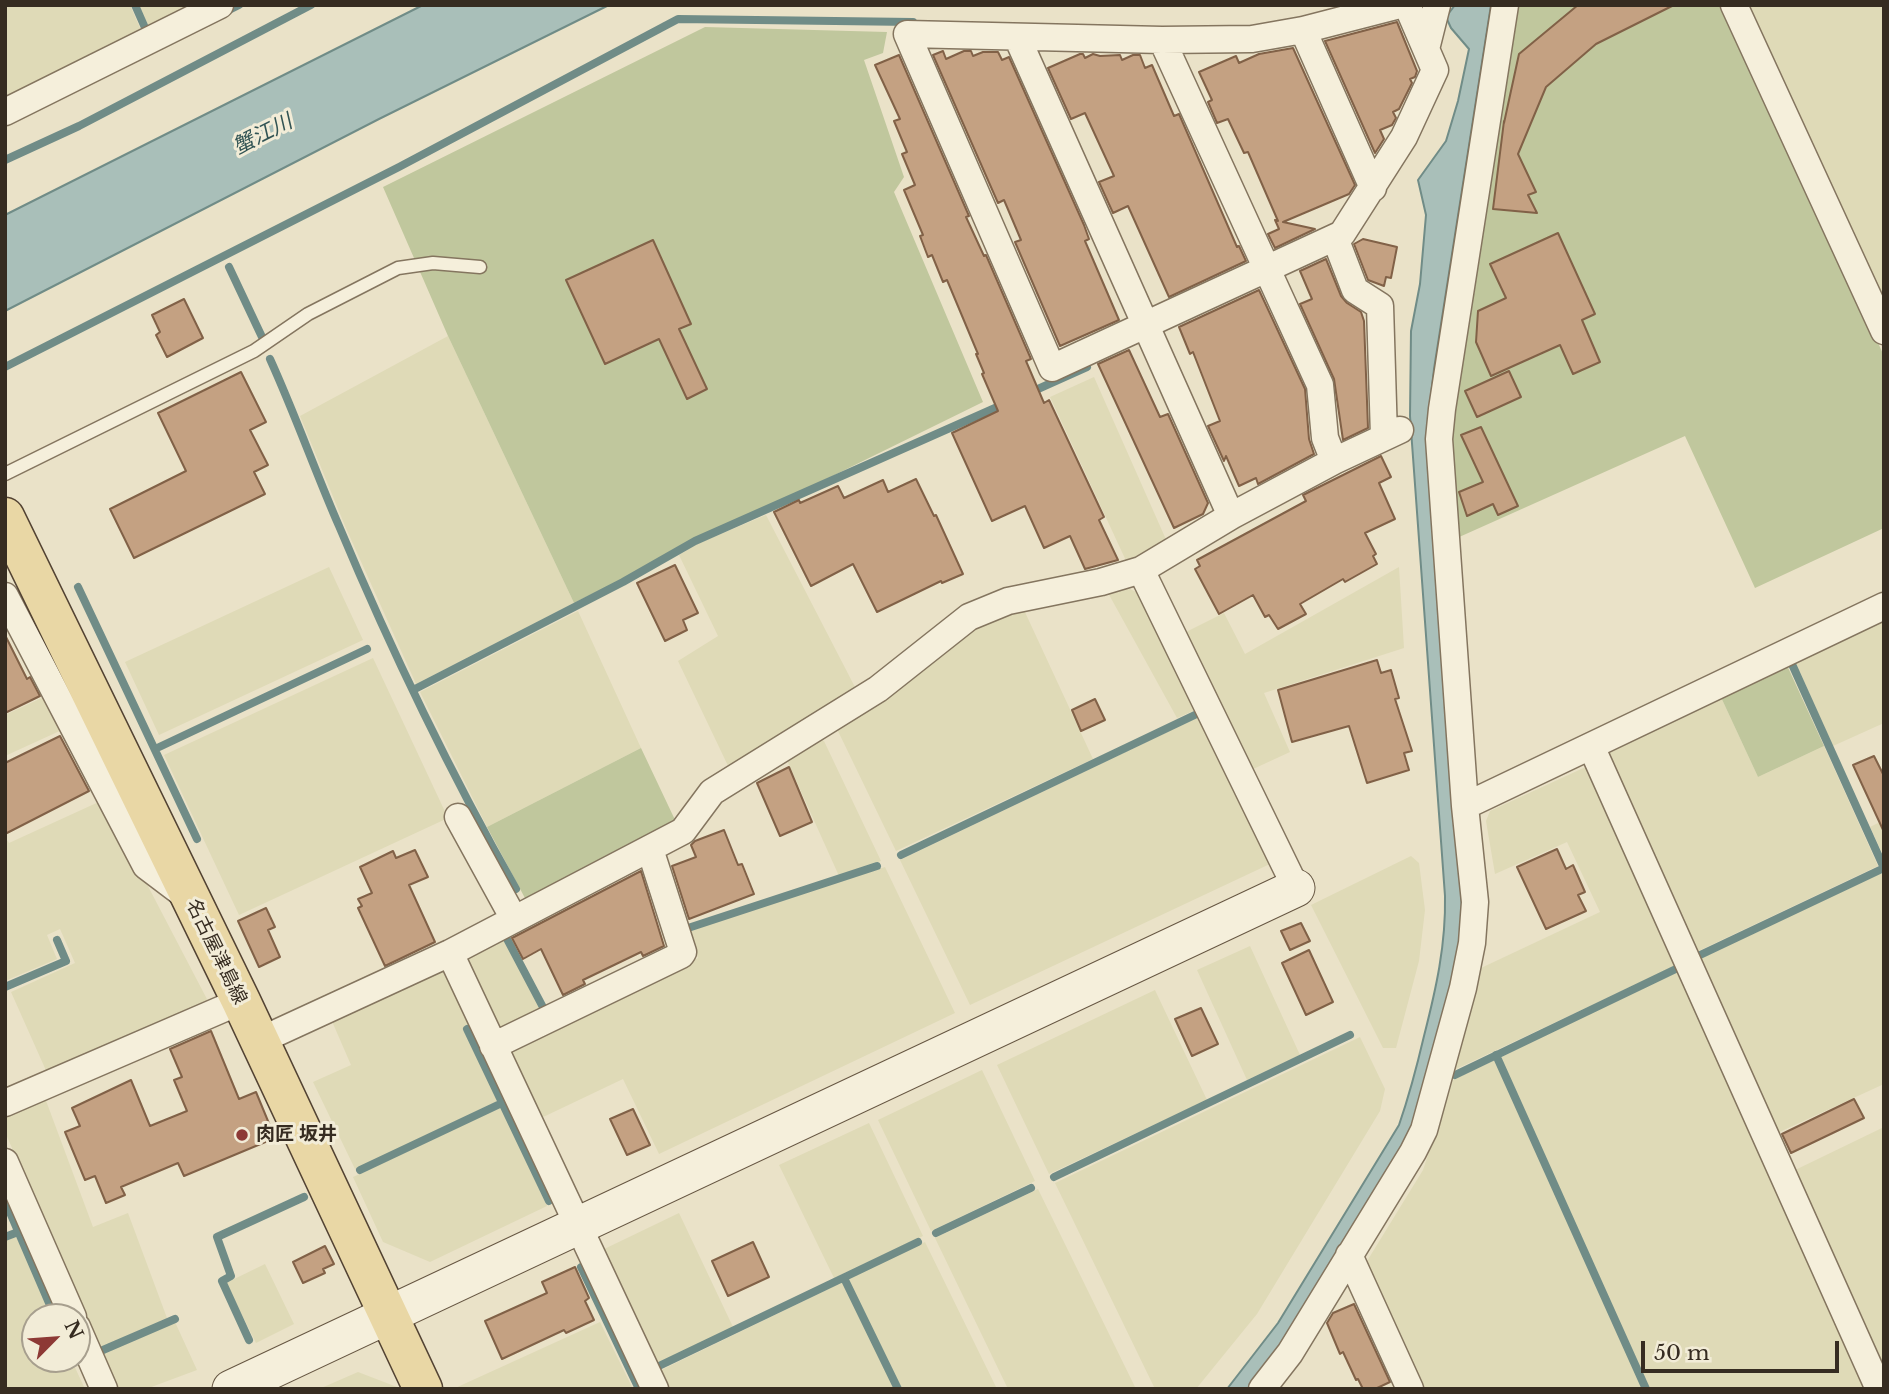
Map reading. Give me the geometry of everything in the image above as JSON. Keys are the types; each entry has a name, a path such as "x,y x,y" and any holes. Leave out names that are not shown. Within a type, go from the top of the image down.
{"main road":[{"name":"名古屋津島線","path":"5,517 241,1001 424,1389"}],"street":[{"path":"5,112 220,5"},
{"path":"1400,5 1303,30 1252,39 1162,40 908,34 1052,368 1342,234 1404,137 1435,70 1407,5"},
{"path":"1426,49 1437,5"},
{"path":"1262,1389 1290,1353 1424,1130 1472,943 1475,902 1465,806 1440,439 1442,409 1506,5"},
{"path":"1734,5 1884,331"},
{"path":"1303,30 1373,188"},
{"path":"1017,37 1231,516"},
{"path":"1162,40 1320,385 1325,438 1334,461"},
{"path":"259,1041 450,953 683,831 712,792 878,689 969,617 1008,601 1101,582 1141,570 1231,516 1334,461 1392,434 1380,306 1355,290 1335,238"},
{"path":"231,1389 1296,888 1141,570"},
{"path":"5,596 146,866 191,900"},
{"path":"1465,806 1884,606"},
{"path":"1591,746 1878,1389"},
{"path":"458,817 514,919"},
{"path":"493,1046 681,955 683,952 650,849"},
{"path":"450,953 655,1389"},
{"path":"5,1103 241,1001"},
{"path":"5,1162 67,1303"},
{"path":"1349,1255 1410,1389"},
{"path":"91,1359 104,1389"}],"lane":[{"path":"5,474 254,351 308,314 398,268 433,262 480,267"}],"shaded area":[{"path":"5,5 130,5 143,35 5,101"},
{"path":"139,5 204,5 151,32"},
{"path":"1743,5 1884,5 1884,311"},
{"path":"448,336 574,603 416,684 345,526 300,416"},
{"path":"1094,377 1168,544 1128,565 1050,397"},
{"path":"766,515 857,691 730,770 678,661 718,636 679,555 697,544"},
{"path":"329,567 363,640 159,735 125,662"},
{"path":"1399,567 1404,648 1264,693 1290,752 1251,770 1182,634 1224,613 1245,654"},
{"path":"1124,586 1146,597 1200,708 1177,718 1107,591"},
{"path":"1024,610 1093,759 896,851 837,729 977,624"},
{"path":"578,611 641,748 487,827 420,692"},
{"path":"1884,614 1884,723 1833,746 1793,657"},
{"path":"373,658 448,818 239,915 164,755"},
{"path":"1719,693 1758,777 1824,746 1878,866 1692,954 1607,760 1614,743"},
{"path":"48,695 64,729 5,756 5,715"},
{"path":"1203,715 1272,863 970,1005 900,860"},
{"path":"815,736 824,741 881,861 839,876 785,756"},
{"path":"1590,765 1679,964 1454,1070 1481,968 1600,912 1567,842 1495,874 1486,821 1490,811"},
{"path":"103,800 209,1003 48,1075 11,992 75,963 60,929 47,935 57,959 5,981 5,837 9,843"},
{"path":"1884,820 1884,857 1870,827"},
{"path":"1411,856 1419,863 1425,910 1419,961 1396,1048 1383,1048 1311,905"},
{"path":"885,867 955,1013 659,1154 623,1079 539,1119 507,1051 698,958 689,930"},
{"path":"1881,873 1884,878 1884,1084 1773,1135 1695,961"},
{"path":"503,939 544,1015 500,1037 462,959"},
{"path":"1250,946 1300,1055 1247,1080 1197,970"},
{"path":"443,967 470,1026 463,1029 498,1101 355,1169 313,1082 351,1065 331,1019"},
{"path":"1682,970 1869,1389 1650,1389 1499,1056"},
{"path":"1155,990 1207,1100 1049,1174 997,1065"},
{"path":"1360,1037 1385,1089 1380,1111 1257,1314 1196,1389 1155,1389 1055,1183"},
{"path":"1495,1060 1643,1389 1421,1389 1364,1266 1423,1170 1453,1080"},
{"path":"982,1070 1035,1181 931,1231 878,1120"},
{"path":"45,1098 93,1227 128,1213 167,1318 99,1348 91,1330 91,1303 79,1303 5,1132 6,1115"},
{"path":"501,1107 547,1206 430,1262 383,1242 353,1177"},
{"path":"869,1123 923,1236 834,1278 779,1165"},
{"path":"1884,1127 1884,1373 1791,1172"},
{"path":"1038,1189 1136,1389 1008,1389 935,1238"},
{"path":"679,1213 733,1327 652,1366 598,1252"},
{"path":"16,1236 47,1303 21,1303 21,1373 78,1373 85,1389 5,1389 5,1240"},
{"path":"925,1242 997,1389 902,1389 848,1279"},
{"path":"265,1264 294,1324 256,1343 226,1283"},
{"path":"843,1282 894,1389 663,1389 655,1373"},
{"path":"175,1322 197,1370 146,1389 117,1389 101,1354"},
{"path":"600,1322 633,1389 453,1389"},
{"path":"358,1372 397,1389 319,1389"}],"green space":[{"path":"1519,5 1724,5 1884,356 1884,528 1755,588 1685,436 1457,538 1450,448"},
{"path":"705,27 887,32 883,53 864,60 904,177 894,192 983,402 574,603 448,336 383,187"},
{"path":"1785,661 1824,746 1758,777 1719,693"},
{"path":"641,748 676,822 526,900 487,827"}],"water":[{"name":"蟹江川","path":"423,5 609,5 379,119 5,311 5,215"},
{"path":"1455,5 1491,5 1429,413 1429,447 1462,906 1459,948 1453,984 1414,1130 1284,1342 1248,1389 1227,1389 1278,1323 1399,1125 1419,1058 1439,967 1445,896 1410,416 1411,331 1420,284 1426,215 1418,180 1446,141 1469,49 1451,28 1446,17"}],"building":[{"path":"1578,5 1674,5 1596,44 1546,87 1518,154 1536,192 1528,195 1537,213 1493,209 1504,121 1519,54"},
{"path":"1397,22 1417,71 1415,77 1410,79 1412,83 1399,109 1393,112 1396,118 1392,125 1380,130 1384,139 1375,153 1325,41"},
{"path":"1293,48 1355,185 1349,194 1283,222 1315,229 1275,248 1268,234 1279,229 1275,220 1278,221 1248,152 1244,153 1228,119 1217,123 1208,102 1212,100 1199,72 1236,56 1239,63 1259,54"},
{"path":"943,51 946,59 964,51 971,51 973,56 983,52 998,52 1002,60 1009,57 1084,225 1089,239 1085,241 1119,320 1060,346 1015,242 1021,240 1004,200 998,203 933,55"},
{"path":"1080,54 1085,58 1093,54 1120,55 1122,60 1140,55 1145,68 1152,65 1174,116 1179,114 1237,247 1239,246 1246,261 1169,297 1128,206 1113,213 1099,182 1114,176 1085,113 1071,119 1048,68"},
{"path":"899,55 969,216 966,217 984,256 986,255 1031,359 1026,361 1044,403 1049,400 1104,517 1099,520 1118,560 1085,569 1070,536 1044,548 1025,506 992,521 952,433 998,411 947,280 943,282 932,255 928,257 920,236 923,235 904,190 915,185 902,154 907,152 894,121 900,119 875,65"},
{"path":"1558,233 1595,314 1582,320 1600,362 1573,374 1560,345 1491,376 1476,342 1478,311 1506,298 1490,264"},
{"path":"1363,239 1397,247 1391,278 1386,277 1384,286 1368,280 1354,244"},
{"path":"653,240 691,324 679,329 707,389 687,399 659,339 605,364 566,280"},
{"path":"1326,259 1341,296 1361,312 1364,321 1368,428 1343,440 1334,379 1300,304 1312,299 1300,271"},
{"path":"1259,290 1305,389 1309,439 1314,454 1258,484 1256,478 1239,486 1226,456 1224,461 1208,426 1220,421 1193,352 1190,354 1179,327"},
{"path":"184,299 203,338 167,357 156,335 160,332 152,315"},
{"path":"1129,350 1160,417 1168,414 1208,503 1203,514 1174,528 1098,364"},
{"path":"1509,371 1521,397 1477,417 1465,391"},
{"path":"241,372 266,422 250,430 268,465 254,472 265,494 134,558 110,509 186,471 158,413"},
{"path":"1481,427 1518,506 1498,515 1493,504 1467,516 1459,492 1483,482 1461,435"},
{"path":"1381,456 1391,477 1379,483 1395,519 1365,533 1376,554 1373,556 1377,564 1345,582 1343,579 1300,604 1306,614 1278,629 1269,615 1265,617 1253,595 1219,614 1195,569 1200,566 1197,560 1306,501 1303,495"},
{"path":"916,479 963,574 942,583 941,581 877,612 853,564 811,586 774,512 838,486 844,498 883,480 888,492"},
{"path":"675,565 698,613 683,620 687,630 665,641 637,583"},
{"path":"5,635 27,679 30,677 40,696 5,713"},
{"path":"1377,660 1381,673 1391,670 1399,698 1395,699 1412,751 1404,753 1409,770 1367,783 1349,726 1292,742 1278,690"},
{"path":"1095,699 1105,720 1081,731 1072,710"},
{"path":"60,736 89,791 5,834 5,763"},
{"path":"1874,756 1884,776 1884,832 1853,765"},
{"path":"789,767 812,822 780,836 757,783"},
{"path":"724,830 738,865 742,864 754,894 689,919 672,866 696,857 691,845 695,841"},
{"path":"1557,849 1566,869 1573,865 1585,892 1578,895 1586,911 1546,929 1517,867"},
{"path":"415,850 428,877 409,885 435,942 385,966 358,908 362,906 358,899 372,893 360,867 393,851 396,858"},
{"path":"641,871 664,946 643,956 641,952 583,980 585,984 563,995 541,949 523,959 512,938"},
{"path":"266,908 275,927 268,930 280,957 259,967 238,921"},
{"path":"1301,923 1310,941 1290,950 1281,931"},
{"path":"1309,950 1333,1002 1306,1015 1282,963"},
{"path":"1201,1008 1218,1044 1192,1056 1175,1019"},
{"path":"211,1031 239,1099 256,1092 275,1138 184,1176 178,1163 121,1187 125,1195 106,1203 95,1176 85,1180 65,1132 80,1126 72,1108 131,1080 150,1126 187,1111 174,1080 182,1077 170,1049"},
{"path":"1854,1099 1864,1118 1791,1153 1782,1134"},
{"path":"633,1109 650,1145 627,1155 610,1119"},
{"path":"753,1242 769,1277 728,1296 712,1261"},
{"path":"325,1246 334,1264 323,1269 325,1273 303,1283 293,1262"},
{"path":"575,1267 589,1298 585,1301 594,1320 566,1333 564,1330 502,1359 485,1321 547,1293 542,1282"},
{"path":"1354,1304 1390,1382 1375,1389 1363,1389 1358,1379 1356,1380 1343,1352 1340,1354 1327,1323 1333,1313"}],"waterway":[{"path":"135,5 146,30"},
{"path":"223,13 239,5"},
{"path":"5,160 79,126 311,5"},
{"path":"5,367 399,167 678,19 913,22"},
{"path":"229,267 262,337"},
{"path":"270,359 379,619 445,755 516,889"},
{"path":"1029,393 1087,367"},
{"path":"413,690 623,582 695,541 1004,404"},
{"path":"78,587 197,839"},
{"path":"155,749 367,649"},
{"path":"1791,662 1884,868"},
{"path":"901,855 1201,712"},
{"path":"687,933 685,929 877,866"},
{"path":"1698,956 1884,868"},
{"path":"507,939 545,1011"},
{"path":"5,987 66,961 57,940"},
{"path":"1455,1075 1680,967"},
{"path":"467,1029 549,1201"},
{"path":"1054,1177 1350,1035"},
{"path":"1496,1055 1646,1389"},
{"path":"360,1170 502,1103"},
{"path":"936,1233 1031,1188"},
{"path":"249,1340 222,1281 231,1276 217,1237 304,1197"},
{"path":"5,1201 49,1303"},
{"path":"5,1237 18,1232"},
{"path":"659,1366 918,1242"},
{"path":"581,1267 639,1389"},
{"path":"844,1278 898,1389"},
{"path":"103,1350 175,1319"}],"place":[{"name":"肉匠 坂井","path":"242,1135"}]}
